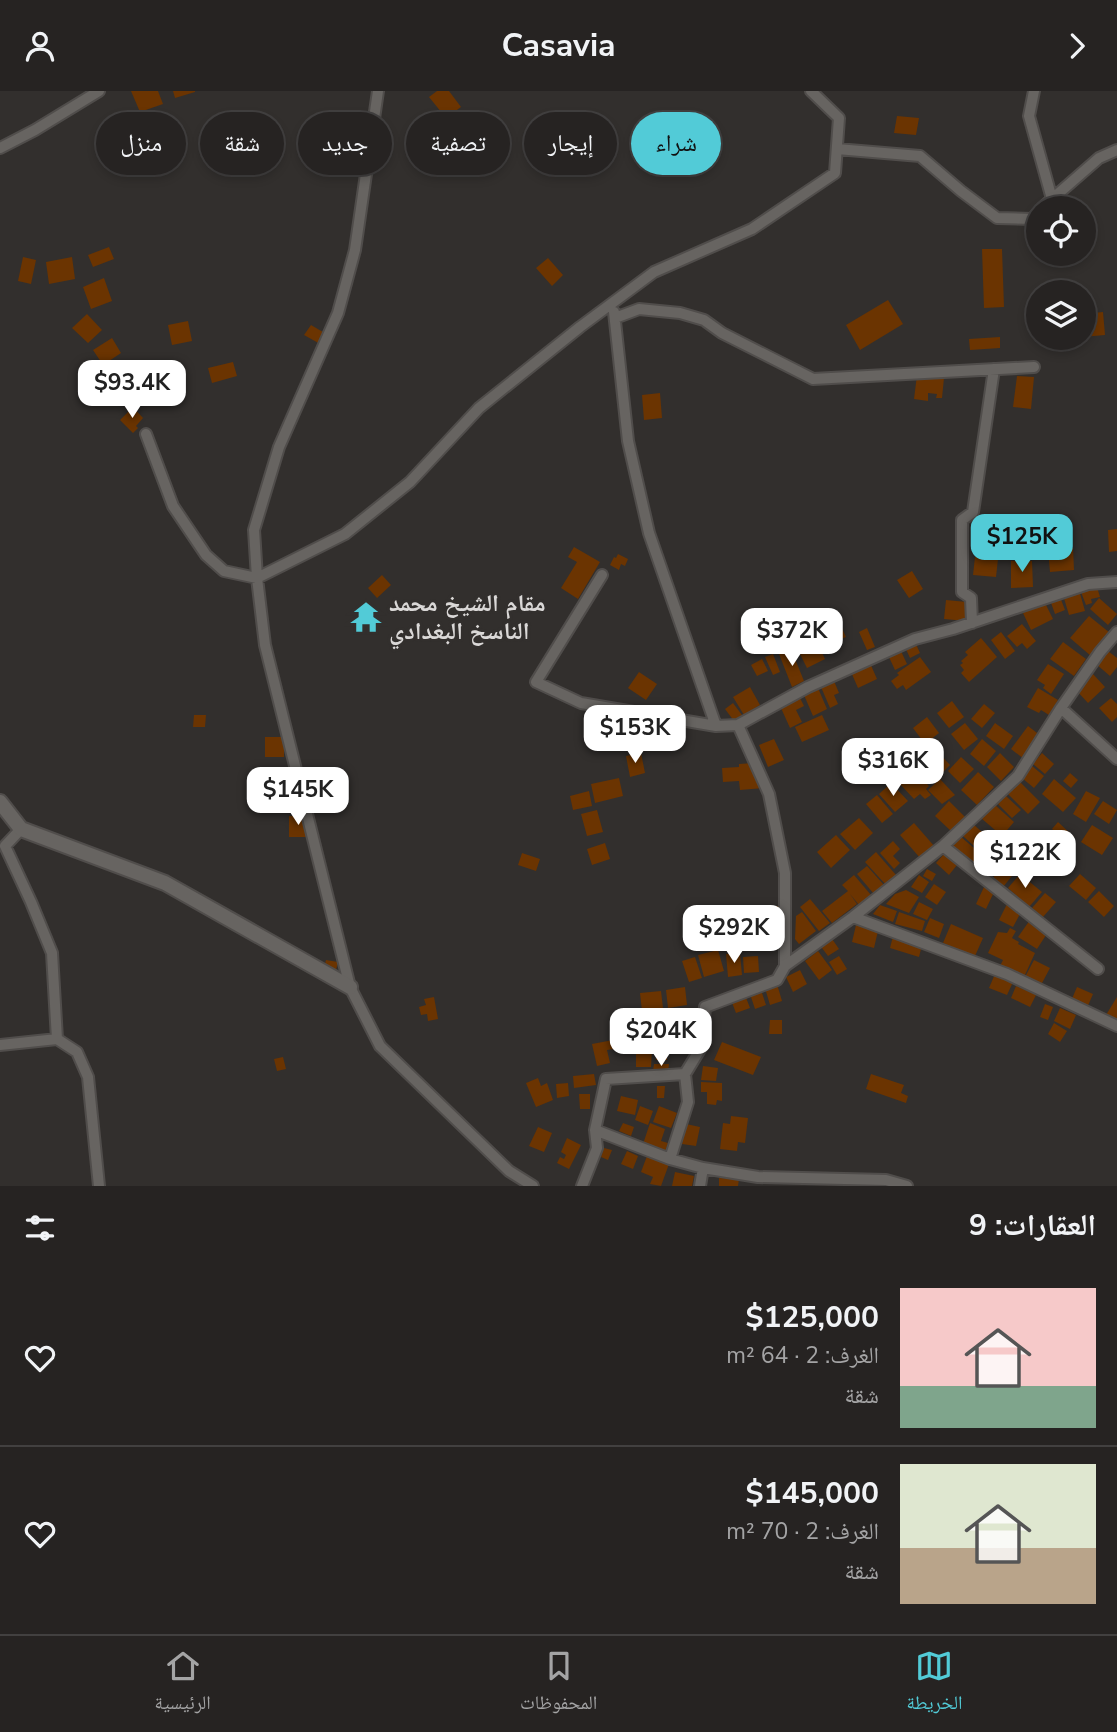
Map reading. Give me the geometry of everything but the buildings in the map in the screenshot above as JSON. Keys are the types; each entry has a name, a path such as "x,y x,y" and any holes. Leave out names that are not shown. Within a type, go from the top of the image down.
{"street":[{"path":"0,148 99,91"},
{"path":"378,91 351,263 338,313 279,447 254,530 265,645 350,987 380,1046 509,1171 533,1186"},
{"path":"146,434 173,506 206,555 224,571 257,578 345,534 410,482 479,408 654,272 752,229 835,173 839,118 811,91"},
{"path":"1034,91 1029,116 1051,196"},
{"path":"837,149 920,156 997,218 1026,219"},
{"path":"1055,196 1099,158 1117,151"},
{"path":"613,303 628,441 649,533 716,726"},
{"path":"615,318 639,309 680,313 704,320 722,333 813,379 1034,367"},
{"path":"972,623 971,598 962,591 962,520 973,512 994,369"},
{"path":"601,575 536,682 581,703 716,726 738,726 808,687 915,639 1088,585 1117,582"},
{"path":"670,1159 688,1102 685,1074 702,1046 705,1006 777,980 785,965 853,917 943,846 1018,776 1061,708 1117,632"},
{"path":"1061,708 1117,759"},
{"path":"738,726 769,793 785,873 785,965"},
{"path":"0,802 21,829 165,883 350,987"},
{"path":"21,829 5,846 52,953 57,1039"},
{"path":"943,846 1098,969"},
{"path":"853,917 1007,974 1117,1026"},
{"path":"0,1045 57,1039 77,1052 89,1077 99,1186"},
{"path":"582,1186 597,1148 595,1130 606,1079 685,1074"},
{"path":"595,1130 670,1159 703,1168 758,1177 886,1180 907,1186"},
{"path":"700,1186 703,1168"}],"place":[{"name":"مقام الشيخ محمد الناسخ البغدادي","path":"366,617"}]}
